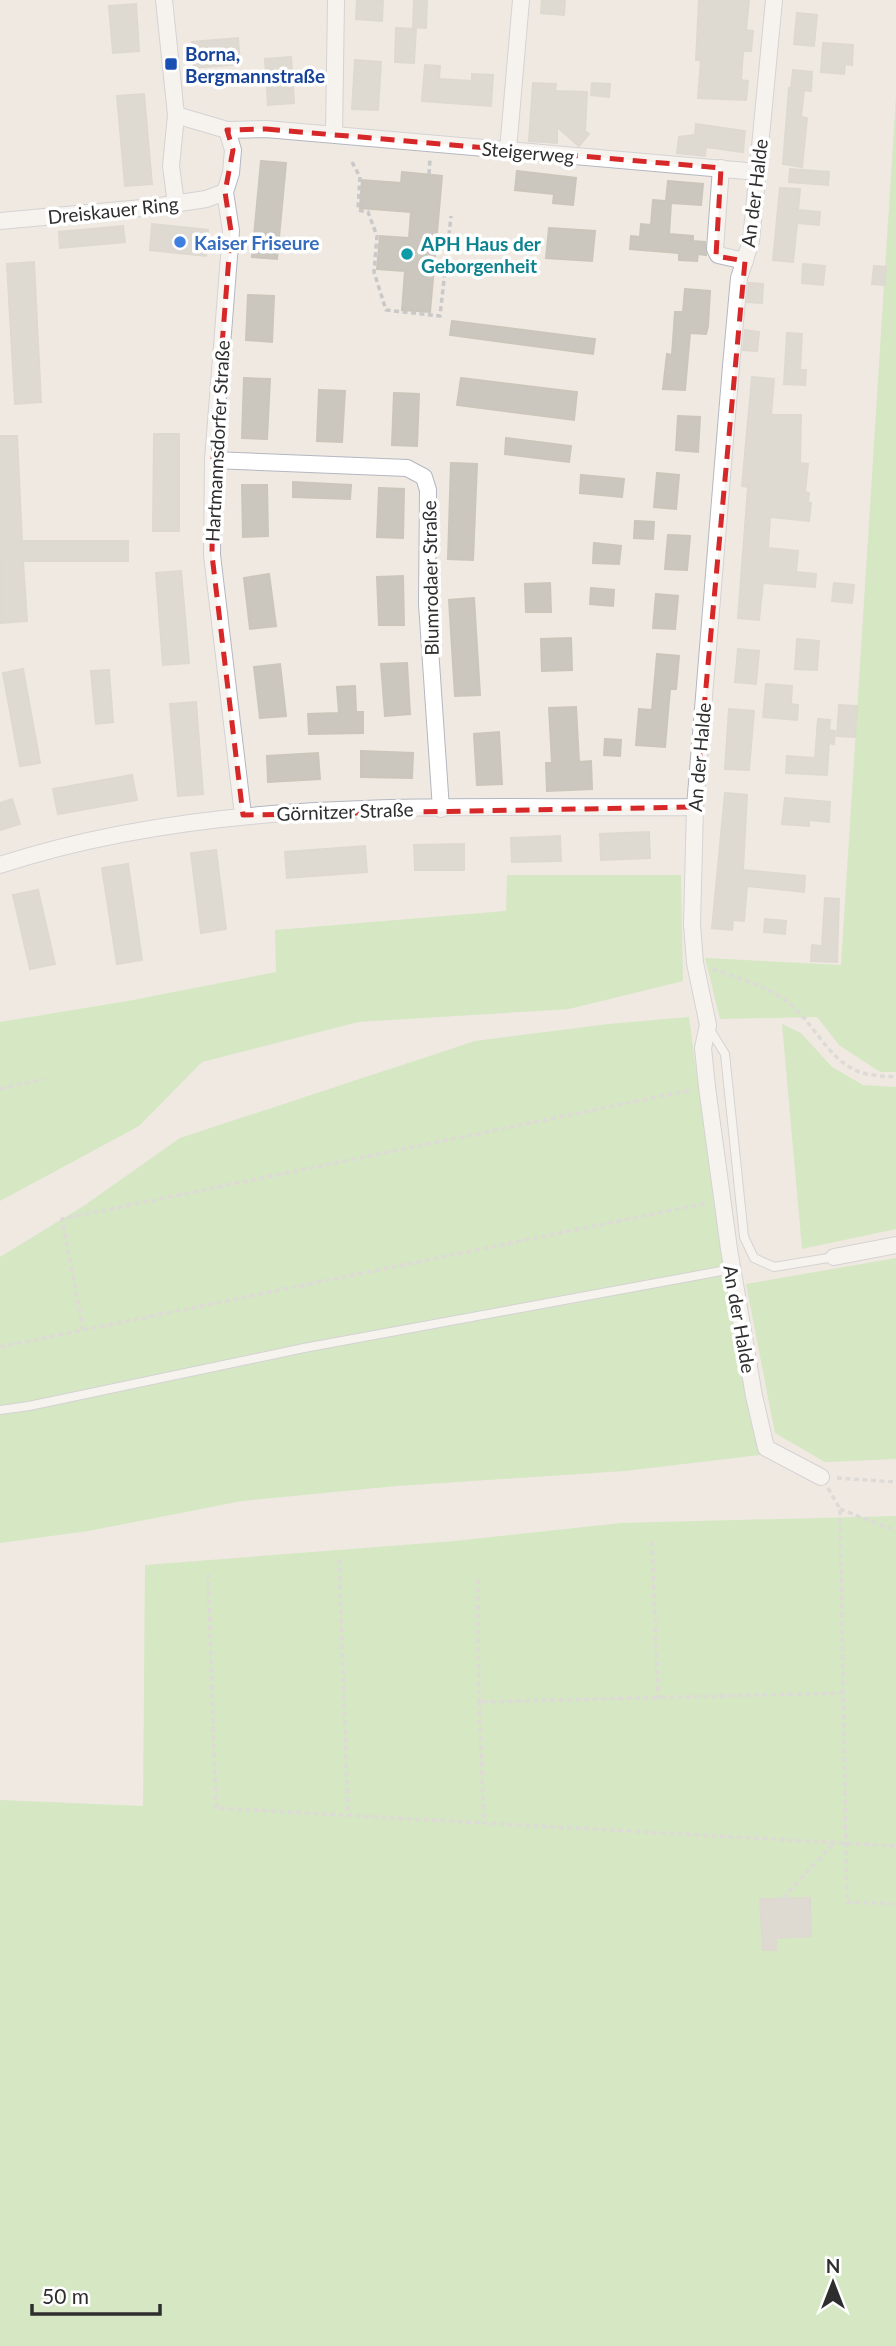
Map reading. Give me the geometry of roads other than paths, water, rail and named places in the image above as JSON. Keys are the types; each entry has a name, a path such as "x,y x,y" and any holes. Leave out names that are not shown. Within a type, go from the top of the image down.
{"street":[{"path":"164,0 176,115 171,166 176,204"},
{"path":"334,134 336,0"},
{"path":"508,150 521,0"},
{"name":"An der Halde","path":"774,0 751,241 737,290 695,807 692,924 695,963 708,1025 703,1048 722,1200 754,1396 766,1448 821,1477"},
{"name":"Steigerweg","path":"176,115 228,130 266,129 334,134 758,172"},
{"path":"225,192 231,173 233,150 228,130"},
{"path":"721,169 715,249 718,255 745,261"},
{"name":"Dreiskauer Ring","path":"0,222 176,204 206,199 225,192"},
{"name":"Hartmannsdorfer Straße","path":"225,192 231,231 213,460 212,555 243,815"},
{"name":"Blumrodaer Straße","path":"213,460 407,468 424,477 428,490 427,604 441,809"},
{"name":"Görnitzer Straße","path":"0,865 79,843 150,828 288,811 695,807"},
{"path":"834,1257 896,1245"}],"lane":[{"path":"708,1025 725,1054 744,1237 754,1258 774,1267 834,1257"},
{"path":"0,1410 368,1336 732,1269"}],"place":[{"name":"Borna, Bergmannstraße","path":"171,64"},
{"name":"Kaiser Friseure","path":"180,242"},
{"name":"APH Haus der Geborgenheit","path":"407,254"}]}
